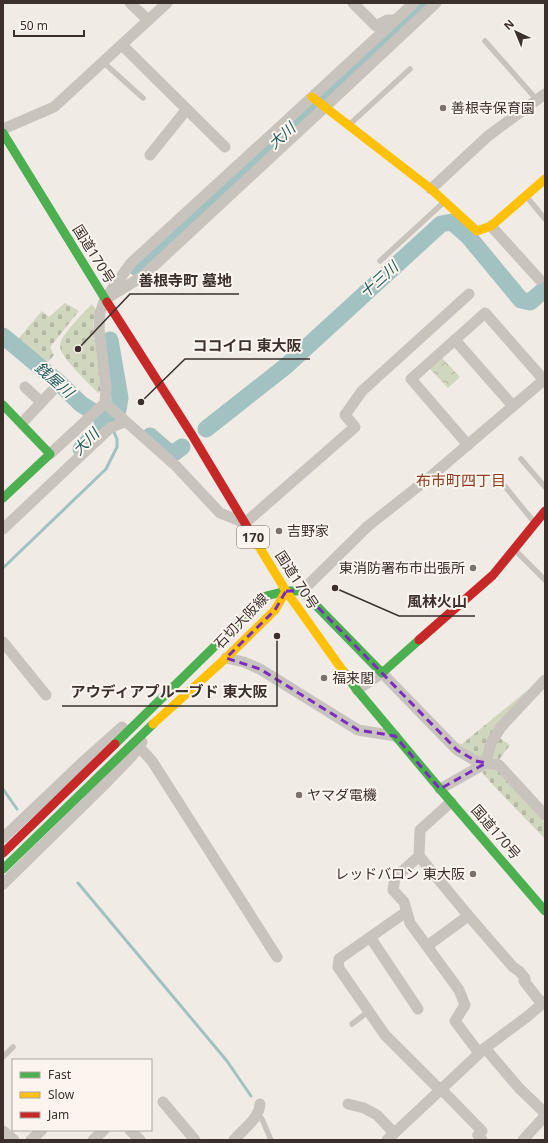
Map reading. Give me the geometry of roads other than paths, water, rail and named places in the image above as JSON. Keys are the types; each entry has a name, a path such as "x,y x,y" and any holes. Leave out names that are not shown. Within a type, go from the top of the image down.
{"main road":[{"path":"312,97 431,189 477,231 491,226 545,180"},
{"name":"国道170号","path":"3,133 105,299 192,436 286,591 357,690 545,911"},
{"path":"3,405 22,423 50,454 3,498"},
{"path":"286,591 302,591 382,673 493,575 545,511"},
{"name":"石切大阪線","path":"3,869 163,714 226,658 275,610 286,591"},
{"name":"石切大阪線","path":"3,853 266,596 286,591"}],"street":[{"path":"130,3 148,20"},
{"path":"3,130 54,107 167,3"},
{"path":"50,454 104,405 106,388 99,329 100,313 105,299 131,263 414,3"},
{"path":"105,299 142,276 436,3"},
{"path":"355,4 376,26"},
{"path":"360,52 359,48 376,26 387,20 396,20"},
{"path":"122,45 225,147"},
{"path":"431,189 488,136 541,97"},
{"path":"150,155 187,109"},
{"path":"491,226 539,279"},
{"path":"104,405 176,466 220,513 245,523 355,426 345,415 362,391 469,294"},
{"path":"302,591 368,526 430,477 468,445 513,406 544,380 485,312 411,379 468,445"},
{"path":"455,340 513,406"},
{"path":"25,387 41,402"},
{"path":"22,423 52,391"},
{"path":"3,529 110,428 123,420"},
{"path":"3,642 46,695"},
{"path":"226,658 244,662 260,669 358,730 395,736"},
{"path":"357,690 382,673 457,750 476,761 499,764 545,815"},
{"path":"440,789 486,763 491,743 502,727 545,680"},
{"path":"3,838 92,754 125,725 154,704"},
{"path":"3,884 132,756 163,714"},
{"path":"139,746 152,761 277,957"},
{"path":"451,802 420,830 418,856 395,878 392,890 404,902 410,924 459,990 465,1005 454,1021 544,1116 523,1140"},
{"path":"348,1104 364,1108 377,1115 390,1136 441,1090 482,1050 543,1005 524,981 525,978 513,967 418,856"},
{"path":"406,912 339,958 338,967 385,1035 482,1131 478,1135 482,1140"},
{"path":"427,946 464,918 467,914"},
{"path":"370,937 418,1009"},
{"path":"163,1102 195,1140"},
{"path":"237,1139 259,1109"},
{"path":"3,1131 14,1140"},
{"path":"31,1140 41,1131"},
{"path":"93,1140 103,1131"},
{"path":"131,1131 140,1140"}],"lane":[{"path":"485,41 541,97"},
{"path":"103,62 142,98"},
{"path":"348,125 410,69"},
{"path":"526,196 545,220"},
{"path":"380,261 445,202"},
{"path":"521,459 545,487"},
{"path":"499,479 535,523"},
{"path":"514,549 545,580"},
{"path":"352,1024 369,1011"},
{"path":"3,1057 13,1047"},
{"path":"259,1109 271,1140"}],"waterway":[{"name":"大川","path":"136,267 326,97 425,3"},
{"name":"十三川","path":"206,429 286,366 441,224 452,222 468,236 521,300 530,302 545,289"},
{"name":"銭屋川","path":"3,336 57,381 81,404 108,421"},
{"name":"大川","path":"81,449 118,410 120,398 110,340"},
{"path":"3,568 106,469 117,447 117,439 113,430"},
{"name":"十三川","path":"150,436 166,450 174,453 182,447"},
{"path":"3,789 17,809"},
{"path":"78,883 227,1061 251,1096"}],"place":[{"name":"善根寺保育園","path":"443,108"},
{"name":"善根寺町 墓地","path":"78,349"},
{"name":"ココイロ 東大阪","path":"141,402"},
{"name":"吉野家","path":"279,531"},
{"name":"東消防署布市出張所","path":"473,568"},
{"name":"風林火山","path":"335,588"},
{"name":"アウディアプルーブド 東大阪","path":"277,636"},
{"name":"福来閣","path":"324,678"},
{"name":"ヤマダ電機","path":"299,795"},
{"name":"レッドバロン 東大阪","path":"473,874"}],"district":[{"name":"布市町四丁目","path":"461,481"}]}
